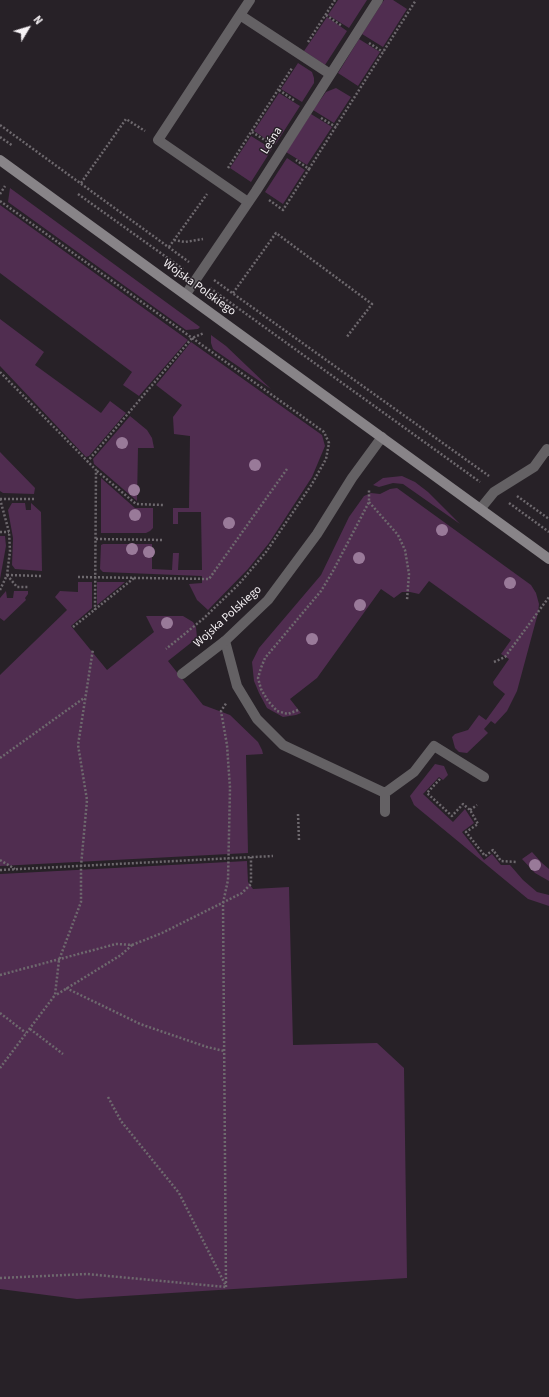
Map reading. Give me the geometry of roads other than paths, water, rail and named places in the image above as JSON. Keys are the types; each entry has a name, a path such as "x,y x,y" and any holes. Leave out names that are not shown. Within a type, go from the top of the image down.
{"main road":[{"name":"Wojska Polskiego","path":"0,160 549,558"}],"street":[{"path":"248,202 158,140 250,0"},
{"name":"Leśna","path":"186,294 256,191 378,0"},
{"path":"240,15 330,74"},
{"name":"Wojska Polskiego","path":"182,674 225,641 268,600 290,573 317,534 352,478 382,437"},
{"path":"481,508 494,492 534,466 547,449 549,450"},
{"path":"225,641 237,686 257,719 283,745 385,793"},
{"path":"385,793 414,772 434,746 484,777"},
{"path":"385,793 385,812"}]}
